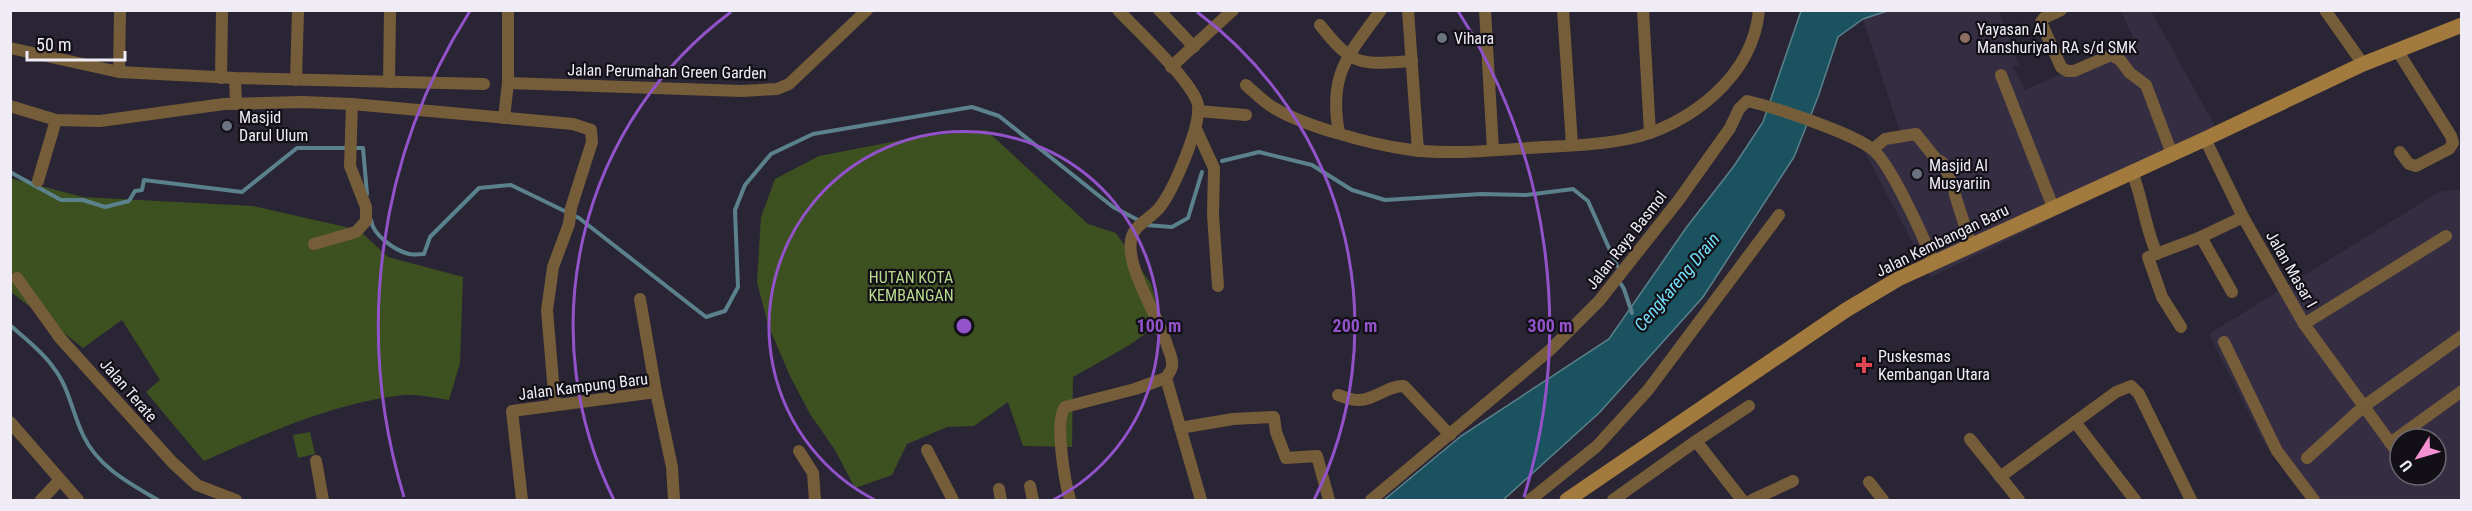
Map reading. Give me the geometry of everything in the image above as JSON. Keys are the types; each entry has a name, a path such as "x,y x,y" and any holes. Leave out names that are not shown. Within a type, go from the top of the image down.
{"main road":[{"name":"Jalan Kembangan Baru","path":"1567,501 1846,310 1899,279 2205,139 2363,63 2462,25"}],"street":[{"path":"119,72 120,10"},
{"path":"221,78 222,10"},
{"path":"296,80 298,10"},
{"path":"389,82 390,10"},
{"path":"504,118 508,83 508,10"},
{"name":"Jalan Perumahan Green Garden","path":"508,83 742,91 777,89 789,84 867,10"},
{"path":"1070,501 1063,475 1061,443 1060,416 1065,407 1135,389 1166,378 1172,368 1166,340 1138,277 1132,256 1131,241 1135,231 1166,199 1196,129 1198,111 1196,98 1171,67 1118,10"},
{"path":"1159,10 1194,47"},
{"path":"1171,67 1233,10"},
{"path":"1339,133 1335,97 1337,82 1348,56 1381,10"},
{"path":"1408,10 1418,150"},
{"path":"1485,10 1493,150"},
{"path":"1563,10 1572,145"},
{"path":"1643,10 1650,133"},
{"path":"1246,85 1274,108 1339,133 1402,149 1493,150 1627,140 1650,133 1690,113 1725,85 1747,52 1755,33 1759,10"},
{"path":"2061,10 2044,18 2041,22 2061,67 2067,71 2074,71 2111,56 2120,60 2146,85 2172,154"},
{"path":"2325,10 2363,63"},
{"path":"1320,25 1348,56 1375,63 1412,61"},
{"path":"10,48 119,72 221,78 484,84"},
{"path":"2397,50 2451,136 2453,143 2449,149 2416,166 2409,164 2400,152"},
{"path":"2001,75 2053,207"},
{"path":"235,78 236,104"},
{"name":"Jalan Raya Basmol","path":"1371,501 1550,350 1620,277 1730,128 1739,109 1747,101 1846,135 1873,149"},
{"path":"10,106 56,120 115,121 236,104 302,102 352,104 573,124 591,130 592,142 571,208 569,224 553,267 547,310 555,405"},
{"path":"314,244 356,232 366,221 366,207 353,178 350,157 352,104"},
{"path":"1198,111 1246,115"},
{"path":"38,181 56,120"},
{"path":"1196,129 1214,168 1213,215 1218,286"},
{"path":"1933,262 1888,168 1873,149 1885,139 1911,134 1920,137 1933,156 1942,162 1954,187 1971,245"},
{"name":"Jalan Masar I","path":"2205,139 2243,218 2304,324 2388,440"},
{"path":"2132,172 2145,212 2150,239 2157,254"},
{"path":"1530,501 1597,446 1648,390 1779,215"},
{"path":"2181,327 2162,297 2148,257 2243,218"},
{"path":"2304,324 2446,236"},
{"path":"2201,237 2232,292"},
{"name":"Jalan Terate","path":"17,278 60,338 172,462 197,485 236,501"},
{"path":"640,300 656,392"},
{"path":"2307,458 2364,407 2462,336"},
{"path":"2224,342 2277,451 2314,501"},
{"path":"1166,378 1201,501"},
{"path":"1338,395 1359,401 1398,386 1404,386 1450,435"},
{"path":"2000,477 2116,392 2131,386 2139,394 2191,501"},
{"path":"2412,427 2462,391"},
{"name":"Jalan Kampung Baru","path":"522,501 512,411 656,392 672,467 674,501"},
{"path":"1614,501 1696,441 1749,406"},
{"path":"1180,428 1233,419 1274,417 1276,432 1286,458 1317,456 1329,501"},
{"path":"10,422 78,501"},
{"path":"2075,422 2135,501"},
{"path":"1970,440 2019,501"},
{"path":"1696,441 1742,501"},
{"path":"927,450 953,501"},
{"path":"799,451 813,473 815,501"},
{"path":"316,461 323,501"},
{"path":"41,501 60,480"},
{"path":"1752,501 1793,481"},
{"path":"1869,482 1883,501"},
{"path":"1030,486 1033,501"}],"shaded area":[{"path":"1887,10 1999,11 2019,65 2013,67 2025,90 2135,41 2121,11 2151,11 2221,137 1931,277 1862,147 1901,135 1863,19"},
{"path":"2461,189 2461,500 2312,500 2265,445 2209,334 2439,192"}],"green space":[{"name":"HUTAN KOTA KEMBANGAN","path":"986,130 1088,224 1116,233 1151,284 1162,322 1128,346 1073,377 1072,447 1023,446 1008,402 974,426 947,427 907,444 892,475 855,488 835,450 810,414 790,376 768,325 757,282 761,217 775,179 819,156 917,137"},
{"path":"10,178 83,197 253,206 359,230 388,257 463,277 460,363 449,400 403,395 352,405 301,420 204,461 146,392 160,380 122,320 83,348 11,292"},
{"path":"310,432 315,454 298,458 293,435"}],"water":[{"name":"Cengkareng Drain","path":"1801,11 1887,11 1863,19 1838,37 1818,97 1794,157 1703,297 1600,412 1503,500 1384,500 1461,436 1609,339 1686,228 1734,166 1763,122"}],"waterway":[{"path":"371,220 380,236 397,249 409,254 424,254 430,237 479,188 511,185 579,218 706,317 725,311 738,287 735,210 745,185 771,154 813,134 972,107 999,116 1113,207 1140,221"},
{"path":"10,172 61,200 83,200 105,207 129,201 135,191 142,190 144,180 242,192 297,148 363,148 367,194"},
{"path":"1222,161 1259,152 1312,165 1352,190 1385,200 1481,194 1526,195 1573,189 1588,201 1617,266 1621,269"},
{"path":"1146,225 1172,227 1188,218 1202,172"},
{"name":"Cengkareng Drain","path":"1619,281 1632,313"},
{"path":"10,325 49,361 67,391 83,435 97,456 115,473 158,500"}],"place":[{"name":"Vihara","path":"1442,38"},
{"name":"Yayasan Al Manshuriyah RA s/d SMK","path":"1965,38"},
{"name":"Masjid Darul Ulum","path":"227,126"},
{"name":"Masjid Al Musyariin","path":"1917,174"},
{"name":"Puskesmas Kembangan Utara","path":"1864,365"}]}
